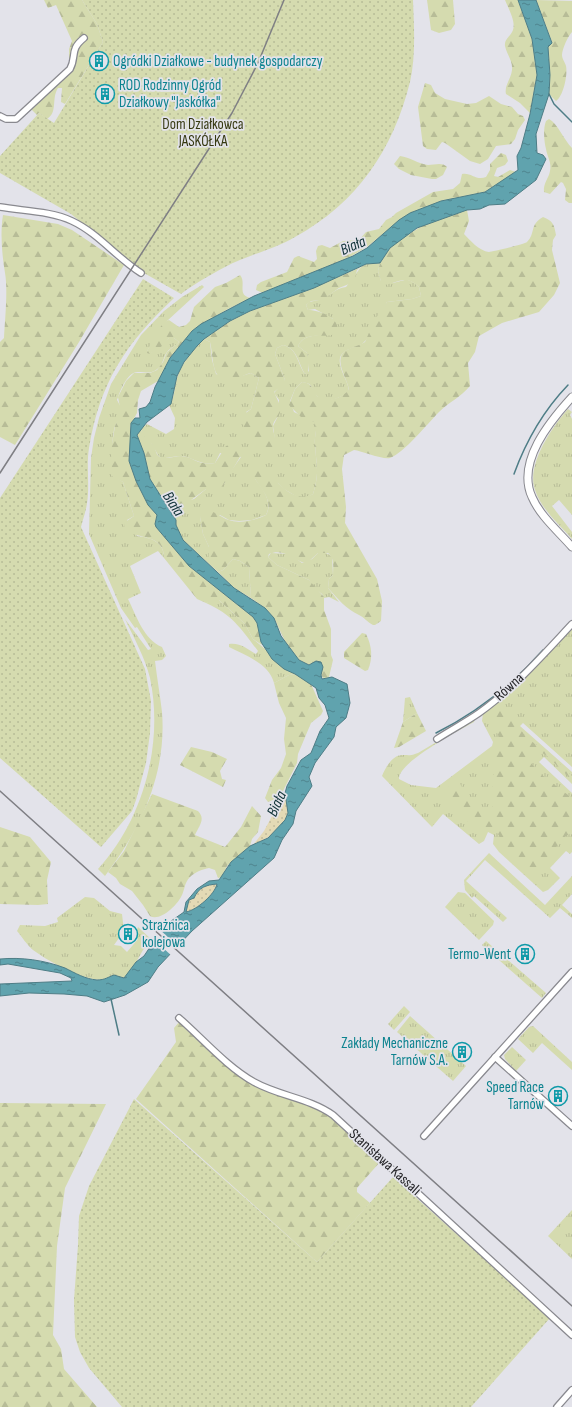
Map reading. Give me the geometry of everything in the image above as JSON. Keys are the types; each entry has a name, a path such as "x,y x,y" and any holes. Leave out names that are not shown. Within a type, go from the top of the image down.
{"street":[{"path":"0,116 6,119 16,119 70,68 74,50 84,38"},
{"path":"0,207 49,215 72,221 91,233 141,273"},
{"path":"572,397 555,417 536,449 529,465 528,482 532,498 572,547"},
{"name":"Równa","path":"437,739 479,712 507,690 537,662 572,624"},
{"path":"424,1136 572,972"},
{"name":"Stanisława Kassali","path":"179,1018 221,1057 246,1077 268,1088 312,1103 333,1115 572,1335"},
{"path":"495,1058 572,1126"},
{"path":"556,1407 572,1390"}],"green space":[{"path":"44,0 82,0 97,24 103,42 65,104 61,102 62,88 58,88 52,113 47,119 39,113 37,115 29,107 66,72 69,65 69,49 72,41 56,5 48,8"},
{"name":"Dom Działkowca JASKÓŁKA","path":"82,0 413,0 414,51 412,72 403,107 394,130 369,172 354,191 337,208 287,242 225,267 181,294 144,273 71,214 0,173 0,156 39,113 54,123 103,42 97,24"},
{"path":"427,0 453,0 455,24 451,30 439,33 431,30"},
{"path":"505,0 518,0 532,39 537,75 530,113 520,103 506,94 506,88 512,67 505,44 514,26 513,19"},
{"path":"536,0 572,1 572,32 563,49 562,55 566,66 566,80 563,91 559,99 556,101 549,94 550,75 548,47 552,42"},
{"path":"425,83 431,85 435,93 445,99 467,104 476,103 489,96 501,104 512,107 518,114 523,116 525,120 511,144 496,146 488,159 480,164 470,161 442,142 436,150 427,149 423,146 418,107"},
{"path":"549,119 572,148 572,203 565,200 566,189 561,182 550,194 544,192 544,186 549,174 550,162 545,146 544,127 546,121"},
{"path":"501,153 506,155 508,161 505,165 497,168 494,176 498,177 510,170 516,172 485,192 441,201 384,233 367,247 346,259 263,293 256,290 257,285 261,282 287,272 294,258 298,256 314,262 317,259 316,251 318,246 322,245 330,248 343,241 359,240 366,232 379,229 386,220 396,213 433,192 453,189 460,183 462,174 468,174 479,178 486,177 490,170 490,164"},
{"path":"400,156 428,165 441,164 447,167 443,175 436,179 411,175 399,169 394,164"},
{"path":"467,210 469,221 464,234 478,247 489,252 527,242 530,239 534,226 539,220 543,217 549,220 554,226 556,235 553,240 552,250 560,283 554,295 539,312 502,323 479,336 475,352 468,363 470,386 439,412 416,437 396,455 390,458 378,457 354,450 344,455 342,469 346,507 345,523 377,579 382,601 381,621 375,625 371,624 346,607 328,588 329,579 333,575 333,560 328,553 318,553 307,563 280,552 269,554 268,557 277,565 309,580 324,597 324,610 331,629 331,655 333,660 329,677 324,679 321,675 322,664 316,661 309,665 299,660 285,641 274,618 265,608 251,598 249,567 240,561 233,559 223,570 218,572 209,564 209,547 203,534 200,517 206,511 209,511 229,520 238,522 253,520 266,515 268,500 252,474 254,462 260,463 277,482 290,493 305,497 313,494 317,474 315,441 316,427 314,422 301,417 289,405 295,389 302,382 308,383 317,396 325,399 337,398 349,390 340,359 345,351 365,342 374,321 387,302 412,299 421,296 419,287 409,281 401,280 382,285 378,271 380,263 390,248 399,240 427,223"},
{"path":"3,215 58,224 72,230 124,265 79,342 15,445 0,437 0,342 4,338 6,296 6,280 2,244"},
{"path":"380,263 378,271 381,281 391,283 405,280 411,281 419,287 421,296 412,299 387,302 366,340 360,345 344,352 340,358 340,366 349,391 346,394 333,400 325,400 317,396 309,384 302,382 295,389 290,401 294,412 315,422 316,425 315,441 317,474 313,494 308,497 299,498 284,489 278,483 255,479 264,491 268,501 268,510 266,515 252,520 239,521 229,520 220,515 200,517 203,534 209,547 209,564 183,540 176,525 176,520 165,501 173,505 194,499 206,489 224,484 226,478 241,457 220,453 215,463 201,462 184,456 161,458 152,444 143,438 141,429 147,424 166,434 174,429 175,418 169,405 173,396 177,378 181,367 204,339 210,342 212,360 216,374 229,380 251,373 259,378 251,409 246,412 275,441 273,426 278,416 279,400 274,393 285,380 275,354 277,348 283,345 288,347 297,357 305,374 309,371 307,353 298,346 304,339 319,335 333,319 315,309 308,310 306,305 309,302 323,299 339,289 346,287 361,267 366,264"},
{"path":"361,267 357,270 354,282 339,288 322,300 311,301 306,305 308,310 318,311 333,319 338,328 337,333 332,335 311,336 301,341 298,346 307,353 309,362 308,373 305,374 295,353 292,350 283,345 277,348 275,354 285,380 284,384 274,392 280,409 279,415 273,425 275,441 273,446 270,448 257,444 246,432 243,426 242,416 251,409 259,378 251,373 233,380 220,378 214,368 210,342 204,339 230,321 250,311 315,287"},
{"path":"240,275 243,282 243,292 251,298 228,309 192,331 170,358 158,381 141,391 138,400 137,413 130,426 131,436 129,460 139,486 153,511 157,515 156,527 189,566 253,617 257,623 262,645 253,639 245,624 219,600 206,603 197,599 164,558 163,550 156,541 125,530 124,523 134,516 123,482 112,475 111,450 115,426 121,413 118,397 126,381 134,373 150,373 157,370 163,362 167,352 179,342 174,338 169,338 162,346 150,354 147,353 159,329 169,320 179,327 186,325 190,321 194,307 215,287"},
{"path":"143,279 174,298 142,331 129,348 108,383 100,403 89,448 88,496 81,527 145,669 151,701 150,733 146,763 136,800 132,811 101,847 0,758 0,498"},
{"path":"202,285 204,287 167,321 147,351 151,353 169,338 174,338 179,342 167,352 162,364 156,370 150,372 138,372 130,375 124,383 117,400 122,412 113,436 112,475 123,482 134,516 127,520 137,536 156,541 162,548 164,558 158,551 130,566 141,593 128,599 145,633 156,644 162,647 166,656 162,660 155,661 162,712 160,757 156,778 140,820 130,839 105,876 98,869 114,849 127,828 138,804 146,780 152,755 154,703 148,671 125,619 148,650 151,649 137,627 135,628 121,608 89,534 91,458 94,438 99,418 111,384 141,335 164,311 182,297"},
{"path":"568,409 572,412 570,415 572,419 572,515 559,500 552,506 572,532 572,539 541,504 535,490 533,480 537,458 542,447 548,436"},
{"path":"141,429 145,437 154,446 158,455 162,458 181,456 209,464 215,463 226,446 232,444 241,447 243,452 221,489 206,489 183,506 166,503 150,479 144,453 137,435"},
{"path":"324,552 332,556 333,575 329,579 328,588 339,602 329,597 324,598 322,594 314,588 309,580 277,565 268,557 271,553 290,554 302,563 312,559 318,553"},
{"path":"233,559 240,561 249,567 251,598 234,588 218,572 223,570"},
{"path":"215,599 219,600 245,624 253,639 295,674 289,675 274,683 267,670 262,665 229,647 229,644 236,644 243,646 256,654 258,651 236,623 223,612 206,603"},
{"path":"572,628 572,767 523,723 520,726 572,772 572,784 544,757 539,762 572,793 572,852 570,854 566,851 550,868 560,878 548,890 543,892 499,852 493,844 494,835 488,832 484,841 479,844 443,814 432,827 382,776 387,766 399,755 412,755 418,753 475,719 474,722 431,747 408,764 401,772 399,779 411,785 436,788 492,746 493,742 482,721 483,713"},
{"path":"362,633 366,634 370,643 371,652 370,666 368,670 365,671 344,658 344,652"},
{"path":"295,674 311,684 323,711 321,715 311,723 298,754 297,763 280,797 268,802 265,798 272,780 281,768 286,754 284,739 286,718 279,703 274,683 289,675"},
{"path":"410,697 417,713 403,722 405,698"},
{"path":"499,707 513,719 527,738 552,756 572,776 572,780 542,753 532,760 531,763 539,773 572,798 572,833 561,840 545,862 534,869 526,866 515,857 504,845 493,829 476,830 442,795 448,787 459,782 470,802 476,801 487,810 492,807 492,779 498,764 492,754 497,747 499,738 489,716"},
{"path":"417,713 426,731 399,747 394,748 403,722"},
{"path":"191,747 212,752 227,759 220,771 222,779 226,780 223,787 180,765"},
{"path":"152,794 198,811 202,820 195,835 225,847 241,827 252,806 261,816 258,832 252,839 250,846 227,866 222,877 218,878 215,870 209,868 194,874 187,882 176,904 168,912 158,917 150,916 132,891 120,884 116,878 108,872 124,851"},
{"path":"0,827 30,837 51,862 47,880 48,904 0,904"},
{"path":"489,853 545,905 572,876 572,894 562,905 572,914 572,918 560,908 550,918 485,860 466,881 507,918 503,922 474,896 472,898 465,890 464,880"},
{"path":"458,892 465,893 494,921 493,925 479,940 445,907"},
{"path":"85,897 94,898 110,911 122,914 124,931 114,945 121,946 127,952 138,939 135,936 138,927 152,940 143,950 130,973 124,978 112,976 105,979 95,979 84,977 60,967 33,950 17,931 20,925 45,926 58,922 57,918"},
{"path":"486,941 546,993 542,998 482,945"},
{"path":"404,1006 410,1012 394,1030 388,1024"},
{"path":"410,1016 466,1066 453,1081 397,1032"},
{"path":"179,1022 243,1077 323,1111 380,1162 357,1188 357,1192 370,1203 317,1262 136,1099 176,1042 174,1028"},
{"path":"533,1026 572,1062 572,1070 542,1043 533,1053 518,1039 529,1027"},
{"path":"512,1047 526,1060 516,1071 505,1059 504,1055"},
{"path":"134,1099 317,1262 393,1177 550,1318 471,1407 122,1407 89,1368 80,1352 75,1337 74,1300 79,1216 89,1186"},
{"path":"0,1103 106,1104 65,1188 57,1246 53,1335 61,1349 64,1369 97,1407 0,1407"},
{"path":"572,1210 572,1259 548,1236"}],"sand":[{"path":"286,790 288,813 283,824 279,829 264,840 253,845 264,831"},
{"path":"217,884 213,893 200,906 186,912 189,900 198,890 209,885"}],"water":[{"path":"518,0 536,0 552,43 548,47 550,75 549,94 536,134 537,153 543,155 546,159 536,180 505,204 489,205 480,209 467,210 417,228 390,248 380,263 366,264 314,288 250,311 230,321 204,339 197,346 184,362 177,376 171,404 147,422 137,435 144,453 150,479 176,520 176,525 183,540 234,588 265,608 274,618 281,636 299,660 309,665 316,661 321,662 323,667 321,675 322,679 332,677 347,684 350,703 346,718 336,727 334,737 315,763 309,777 312,786 296,811 293,824 282,840 274,858 192,931 158,967 148,982 125,995 104,1002 87,996 64,994 29,993 0,996 0,984 72,981 71,978 60,973 8,964 0,965 0,959 8,958 41,961 65,968 80,976 97,980 102,980 114,975 124,978 136,962 144,956 164,926 184,912 186,902 197,889 209,881 219,880 231,862 250,846 268,838 285,820 288,813 285,793 287,786 301,760 311,753 320,731 329,718 325,705 319,698 316,688 295,674 284,669 272,659 261,642 257,623 253,617 189,566 156,527 155,524 157,515 148,505 136,481 129,461 131,423 135,418 140,418 139,409 146,407 150,402 155,387 170,358 192,331 201,324 254,296 353,256 367,248 399,220 410,213 441,201 485,192 518,170 517,156 521,148 530,114 537,75 532,39","holes":["217,884 216,888 200,905 186,912 189,900 194,898 198,891 206,886"]}],"pier":[{"path":"159,929 180,948 172,956 153,939"}],"waterway":[{"path":"549,94 554,104 572,122"},
{"path":"514,474 536,426 568,385"},
{"path":"436,733 480,707 493,697 507,686 543,650"},
{"path":"111,999 119,1035"}],"railway":[{"path":"0,473 232,113 258,63 284,0"},
{"path":"0,791 572,1306"}],"place":[{"name":"Ogródki Działkowe - budynek gospodarczy","path":"99,61"},
{"name":"ROD Rodzinny Ogród Działkowy \"Jaskółka\"","path":"105,94"},
{"name":"Strażnica kolejowa","path":"128,934"},
{"name":"Termo-Went","path":"525,954"},
{"name":"Zakłady Mechaniczne Tarnów S.A.","path":"462,1052"},
{"name":"Speed Race Tarnów","path":"558,1096"}],"water label":[{"name":"Biała","path":"353,246"},
{"name":"Biała","path":"173,504"},
{"name":"Biała","path":"277,804"}]}
